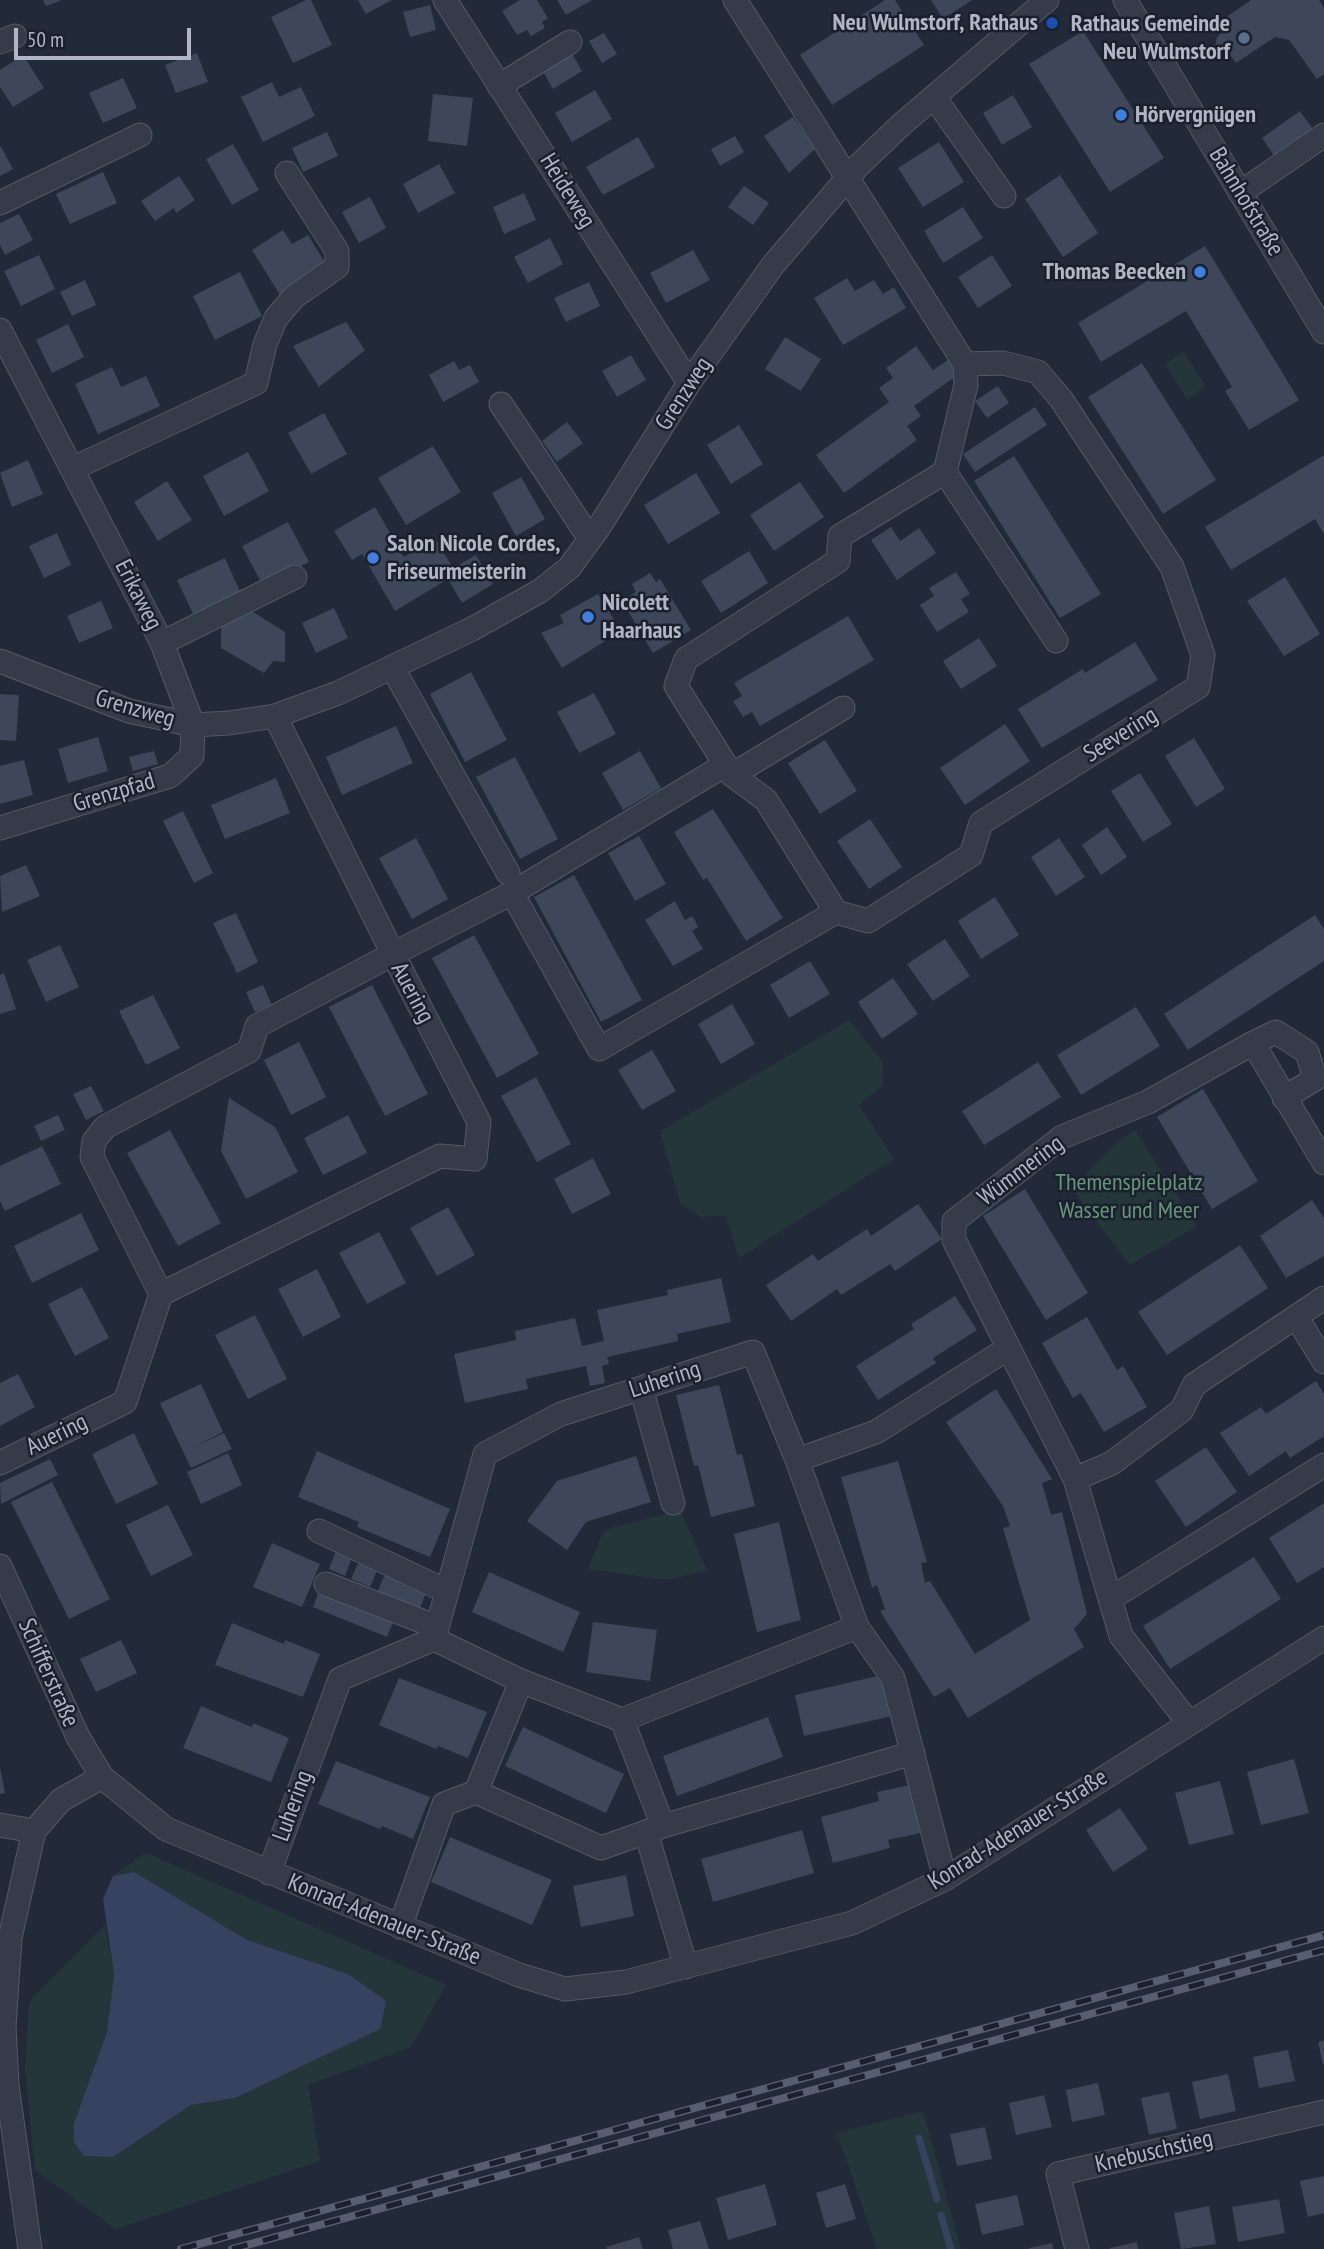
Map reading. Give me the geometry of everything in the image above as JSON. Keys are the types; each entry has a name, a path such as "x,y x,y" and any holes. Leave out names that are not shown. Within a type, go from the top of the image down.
{"street":[{"name":"Heideweg","path":"445,0 689,383"},
{"path":"392,667 598,1049 836,912 766,800 728,770 676,686 686,659 838,561 840,536 945,472 966,385 965,364 735,0"},
{"name":"Grenzweg","path":"0,661 129,712 193,725 275,716 338,693 472,629 540,591 569,568 590,539 689,383 773,265 847,179 934,97 1047,0"},
{"name":"Bahnhofstraße","path":"1125,0 1324,332"},
{"path":"499,86 570,42"},
{"path":"934,97 1004,196"},
{"path":"0,203 140,135"},
{"path":"1240,193 1324,135"},
{"path":"74,468 256,383 265,344 276,318 294,297 337,267 337,251 287,173"},
{"name":"Erikaweg","path":"0,330 74,468 162,643 193,725"},
{"name":"Seevering","path":"836,912 868,921 971,855 981,823 1198,687 1203,655 1172,567 1061,399 1038,372 1003,363 965,364"},
{"path":"500,404 590,539"},
{"path":"945,472 1056,641"},
{"path":"162,643 295,578"},
{"path":"275,716 390,948 510,883 609,836 843,708"},
{"name":"Grenzpfad","path":"0,828 170,776 192,756 193,725"},
{"name":"Auering","path":"0,1463 125,1402 161,1294 92,1157 94,1141 105,1128 249,1051 257,1026 390,948 479,1122 475,1159 440,1156 161,1294"},
{"name":"Wümmering","path":"1189,1723 1121,1636 1075,1479 954,1240 954,1221 1062,1137 1147,1102 1276,1032 1307,1052 1315,1079 1284,1098"},
{"path":"1253,1043 1324,1163"},
{"path":"1075,1479 1112,1463 1182,1410 1194,1385 1324,1298"},
{"path":"1297,1318 1324,1362"},
{"path":"797,1460 876,1432 1007,1349"},
{"name":"Luhering","path":"269,1872 340,1679 436,1633 485,1454 561,1415 753,1352 797,1460 857,1627 893,1678 945,1879"},
{"path":"641,1388 673,1503"},
{"path":"1110,1599 1324,1465"},
{"path":"319,1531 446,1591"},
{"name":"Schifferstraße","path":"3,1578 78,1737 102,1777"},
{"path":"326,1584 436,1633 521,1681 622,1720 857,1627"},
{"name":"Konrad-Adenauer-Straße","path":"102,1777 166,1829 519,1975 565,1989 602,1987 852,1923 945,1879 1324,1638"},
{"path":"475,1792 521,1681"},
{"path":"622,1720 654,1829 686,1967"},
{"path":"400,1927 444,1804 475,1792 601,1848 654,1829 913,1753"},
{"path":"30,2249 7,2085 4,2026 10,1938 34,1831 61,1800 102,1777"},
{"path":"0,1825 34,1831"},
{"name":"Knebuschstieg","path":"1077,2249 1058,2174 1324,2112"}],"green space":[{"path":"1184,352 1206,387 1187,399 1165,364"},
{"path":"849,1020 882,1061 884,1085 859,1105 894,1159 739,1258 726,1216 701,1217 680,1203 660,1131"},
{"name":"Themenspielplatz Wasser und Meer","path":"1135,1130 1197,1226 1130,1265 1072,1189 1118,1142"},
{"path":"680,1510 707,1571 666,1580 588,1569 604,1530"},
{"path":"146,1853 446,1985 411,2047 308,2085 320,2161 116,2229 35,2170 25,2070 29,2002 105,1925 114,1974 107,2032 74,2123 84,2156 113,2157 191,2105 235,2098 379,2029 348,1974 247,1940 134,1872 113,1876"},
{"path":"923,2111 961,2249 877,2249 837,2133"}],"water":[{"path":"134,1872 247,1940 348,1974 386,2001 380,2029 235,2098 191,2105 113,2157 84,2156 74,2142 74,2123 107,2032 114,1974 103,1899 113,1876"}],"building":[{"path":"43,0 62,0 46,6"},
{"path":"311,0 332,45 293,63 271,17"},
{"path":"358,0 392,0 366,14"},
{"path":"520,0 537,0 548,18 542,22 545,28 531,36 527,30 517,35 502,11"},
{"path":"557,0 592,0 566,15"},
{"path":"885,0 895,0 924,45 832,105 800,55"},
{"path":"931,0 972,0 943,19"},
{"name":"Rathaus Gemeinde Neu Wulmstorf","path":"1251,0 1319,0 1324,8 1324,74 1317,79 1289,40 1275,37 1236,63 1226,49 1215,47 1217,37 1224,31 1218,23"},
{"path":"430,5 436,30 410,37 403,12"},
{"path":"1083,31 1164,158 1110,192 1029,64"},
{"path":"604,33 617,54 602,63 589,41"},
{"path":"568,47 582,71 553,89 539,64"},
{"path":"197,53 208,82 176,93 165,65"},
{"path":"23,55 44,88 13,107 0,87 0,70"},
{"path":"123,78 137,108 103,123 89,93"},
{"path":"272,82 279,97 301,87 315,116 263,142 241,97"},
{"path":"595,90 612,119 572,142 555,113"},
{"path":"433,94 473,98 467,146 428,141"},
{"path":"1013,95 1032,127 1002,145 983,113"},
{"path":"1300,111 1314,131 1275,157 1262,138"},
{"path":"793,117 815,149 789,173 764,136"},
{"path":"327,132 338,156 303,172 292,148"},
{"path":"735,136 744,152 720,166 711,149"},
{"path":"638,137 655,167 603,195 586,167"},
{"path":"939,142 964,182 923,207 898,168"},
{"path":"233,144 259,190 232,205 206,159"},
{"path":"0,145 13,169 0,176"},
{"path":"439,164 455,193 418,213 403,184"},
{"path":"103,172 117,203 70,224 56,194"},
{"path":"1060,175 1098,233 1063,257 1025,199"},
{"path":"179,176 195,200 176,213 174,208 155,221 141,201"},
{"path":"744,186 769,203 753,225 728,207"},
{"path":"524,193 536,220 504,234 493,207"},
{"path":"370,197 386,228 359,243 342,212"},
{"path":"963,207 983,238 943,263 924,231"},
{"path":"19,214 33,240 5,255 0,245 0,223"},
{"path":"283,230 292,244 308,235 327,266 280,295 252,250"},
{"path":"550,238 563,264 528,283 514,257"},
{"path":"1205,246 1299,400 1249,430 1225,391 1232,387 1186,311 1101,362 1078,323"},
{"path":"693,250 710,280 666,303 650,273"},
{"path":"39,255 55,289 21,306 4,271"},
{"path":"992,255 1012,286 978,308 958,277"},
{"path":"240,272 262,316 215,340 193,296"},
{"path":"847,278 855,291 874,280 883,294 894,287 906,308 843,345 814,298"},
{"path":"85,280 96,305 72,316 60,292"},
{"path":"589,282 600,306 566,322 554,298"},
{"path":"346,322 365,350 319,387 293,346"},
{"path":"68,324 84,357 52,373 36,340"},
{"path":"785,337 821,359 801,391 765,369"},
{"path":"916,346 933,370 948,360 959,374 914,406 921,416 907,426 917,440 844,493 816,455 889,402 879,388 893,378 886,368"},
{"path":"631,355 646,380 617,397 602,371"},
{"path":"454,361 459,370 470,365 479,382 443,402 429,375"},
{"path":"1142,363 1216,480 1163,514 1088,397"},
{"path":"112,367 121,387 146,376 160,406 98,434 75,384"},
{"path":"998,386 1009,403 987,418 975,401"},
{"path":"1035,407 1047,425 975,472 963,454"},
{"path":"324,413 347,454 311,474 288,433"},
{"path":"567,422 583,443 557,462 542,441"},
{"path":"739,425 763,464 731,484 707,445"},
{"path":"433,446 461,492 406,525 378,478"},
{"path":"248,452 269,491 224,516 203,476"},
{"path":"1324,455 1324,534 1315,519 1231,570 1205,527"},
{"path":"1014,456 1101,594 1060,618 974,481"},
{"path":"28,460 43,494 12,507 0,473"},
{"path":"696,473 720,513 668,544 644,505"},
{"path":"521,477 545,519 516,536 492,493"},
{"path":"167,481 192,520 158,541 134,502"},
{"path":"800,482 824,517 774,551 750,515"},
{"path":"375,507 404,557 435,538 453,568 476,555 493,584 462,603 448,579 395,611 362,554 352,560 334,531"},
{"path":"288,522 309,562 263,586 242,546"},
{"path":"891,527 900,541 919,528 936,553 897,580 871,540"},
{"path":"57,533 71,565 44,578 29,546"},
{"path":"749,551 768,583 721,613 701,581"},
{"path":"225,558 242,596 195,618 177,580"},
{"path":"956,572 970,594 961,599 969,612 937,632 920,605 934,596 929,588"},
{"path":"650,573 656,582 660,579 691,630 653,653 622,601 636,592 632,584"},
{"path":"1285,577 1320,634 1284,656 1247,601"},
{"path":"598,594 621,631 562,668 541,633 564,623 560,615"},
{"path":"101,601 113,628 79,643 67,616"},
{"path":"334,608 348,638 316,653 302,623"},
{"path":"253,612 285,632 285,662 273,661 264,673 221,648 221,626"},
{"path":"848,616 874,660 760,726 752,712 743,717 733,701 742,696 734,683"},
{"path":"979,638 997,666 961,689 943,661"},
{"path":"1135,642 1158,680 1042,748 1018,709 1083,669 1085,673"},
{"path":"471,672 507,740 465,762 430,694"},
{"path":"594,693 616,734 579,753 557,712"},
{"path":"0,694 19,695 16,741 0,740"},
{"path":"1005,724 1030,761 965,805 940,768"},
{"path":"396,726 413,763 342,795 326,757"},
{"path":"98,737 108,771 68,783 58,749"},
{"path":"1194,738 1225,789 1196,807 1165,756"},
{"path":"825,740 857,791 820,814 788,763"},
{"path":"154,751 158,764 133,771 129,757"},
{"path":"640,751 661,788 623,810 602,773"},
{"path":"515,757 558,839 520,859 476,777"},
{"path":"24,760 33,795 0,804 0,766"},
{"path":"1140,773 1172,824 1143,842 1111,791"},
{"path":"276,778 290,813 225,839 211,805"},
{"path":"713,809 783,918 746,941 707,878 703,880 674,832"},
{"path":"183,811 213,873 194,883 163,821"},
{"path":"870,819 902,867 869,889 837,841"},
{"path":"1107,827 1127,857 1101,875 1082,845"},
{"path":"639,836 666,884 635,901 608,853"},
{"path":"416,838 448,899 412,919 379,858"},
{"path":"1059,838 1085,877 1056,896 1031,857"},
{"path":"26,865 40,896 2,912 0,876"},
{"path":"574,875 642,1000 601,1022 534,897"},
{"path":"995,897 1019,935 981,959 958,921"},
{"path":"675,901 685,920 692,916 695,921 698,927 692,931 703,949 673,966 645,920"},
{"path":"236,913 258,962 237,973 213,923"},
{"path":"1315,915 1324,929 1324,961 1188,1050 1164,1014"},
{"path":"474,935 539,1054 497,1078 432,958"},
{"path":"945,939 970,976 933,1001 907,964"},
{"path":"60,945 79,987 46,1002 27,960"},
{"path":"810,961 830,994 789,1018 770,985"},
{"path":"4,973 16,1009 0,1014 0,975"},
{"path":"893,978 918,1014 882,1039 858,1002"},
{"path":"263,985 272,1005 255,1012 246,992"},
{"path":"372,985 428,1094 385,1116 329,1007"},
{"path":"153,995 180,1048 146,1065 119,1011"},
{"path":"732,1004 755,1044 721,1064 698,1024"},
{"path":"1136,1007 1160,1046 1081,1095 1057,1055"},
{"path":"299,1042 326,1097 291,1115 264,1060"},
{"path":"652,1050 676,1091 642,1110 618,1070"},
{"path":"1038,1062 1061,1097 984,1145 962,1111"},
{"path":"536,1077 571,1144 537,1162 501,1096"},
{"path":"91,1086 104,1111 86,1120 73,1094"},
{"path":"1203,1089 1258,1181 1212,1209 1157,1117"},
{"path":"229,1098 275,1127 298,1172 246,1199 221,1151"},
{"path":"58,1115 65,1130 41,1141 34,1126"},
{"path":"348,1115 367,1153 323,1175 304,1138"},
{"path":"170,1130 221,1223 178,1246 127,1153"},
{"path":"42,1146 61,1184 5,1211 0,1201 0,1166"},
{"path":"593,1158 611,1194 572,1214 554,1179"},
{"path":"1025,1189 1088,1293 1046,1320 983,1216"},
{"path":"1312,1200 1324,1218 1324,1256 1286,1278 1260,1236"},
{"path":"918,1204 942,1239 895,1271 890,1264 841,1295 837,1289 791,1321 766,1285 813,1254 818,1261 867,1229 871,1236"},
{"path":"448,1207 475,1255 437,1276 410,1228"},
{"path":"81,1213 99,1250 32,1283 14,1246"},
{"path":"379,1232 406,1283 367,1304 339,1253"},
{"path":"1240,1245 1268,1288 1167,1355 1138,1312"},
{"path":"317,1269 341,1317 303,1337 278,1289"},
{"path":"721,1278 731,1322 677,1334 678,1341 607,1357 609,1364 602,1366 605,1383 590,1386 586,1366 526,1379 528,1389 465,1403 454,1354 516,1340 515,1331 575,1318 582,1346 604,1341 597,1310 668,1295 667,1290"},
{"path":"82,1287 109,1338 75,1356 48,1304"},
{"path":"955,1296 977,1330 933,1358 936,1363 878,1400 856,1366 914,1329 911,1324"},
{"path":"255,1315 287,1379 248,1399 215,1335"},
{"path":"1087,1317 1117,1370 1123,1366 1147,1407 1104,1432 1081,1393 1073,1398 1042,1343"},
{"path":"18,1374 35,1407 0,1426 0,1383"},
{"path":"1316,1381 1324,1394 1324,1436 1290,1458 1286,1451 1249,1476 1220,1433 1261,1407 1266,1414"},
{"path":"201,1384 223,1432 192,1448 224,1433 232,1449 191,1468 160,1403"},
{"path":"719,1385 737,1455 742,1454 755,1506 711,1517 698,1465 694,1466 676,1395"},
{"path":"996,1389 1052,1479 1042,1483 1051,1515 1062,1512 1087,1614 1074,1629 1084,1647 968,1718 950,1688 934,1697 880,1611 885,1609 877,1585 872,1588 841,1477 898,1461 927,1562 921,1563 925,1583 930,1581 975,1654 1030,1620 1003,1528 1010,1526 1003,1506 946,1422"},
{"path":"134,1433 158,1484 116,1504 92,1454"},
{"path":"1206,1447 1237,1492 1186,1527 1155,1481"},
{"path":"317,1451 450,1509 430,1557 357,1527 359,1522 298,1497"},
{"path":"228,1453 242,1485 201,1504 187,1472"},
{"path":"636,1456 651,1502 586,1522 567,1550 527,1521 557,1481"},
{"path":"50,1459 58,1475 1,1504 0,1483"},
{"path":"52,1482 110,1599 69,1619 11,1502"},
{"path":"1324,1503 1324,1567 1297,1583 1269,1538"},
{"path":"168,1505 193,1555 151,1576 126,1525"},
{"path":"779,1522 801,1620 757,1632 734,1534"},
{"path":"272,1543 320,1564 302,1607 253,1587"},
{"path":"336,1551 352,1557 345,1576 329,1569"},
{"path":"1254,1557 1281,1599 1170,1669 1143,1626"},
{"path":"358,1563 377,1571 370,1587 351,1579"},
{"path":"386,1571 428,1588 420,1608 378,1591"},
{"path":"489,1572 580,1612 563,1652 472,1612"},
{"path":"319,1591 393,1622 387,1637 313,1607"},
{"path":"593,1622 657,1630 650,1681 586,1672"},
{"path":"232,1623 284,1644 285,1640 320,1654 303,1697 215,1665"},
{"path":"121,1640 137,1673 96,1692 80,1659"},
{"path":"882,1675 892,1716 804,1736 795,1695"},
{"path":"399,1678 487,1712 468,1758 438,1746 436,1749 379,1725"},
{"path":"201,1706 252,1727 253,1723 289,1738 271,1782 183,1748"},
{"path":"768,1717 783,1757 677,1796 663,1756"},
{"path":"523,1727 624,1774 606,1813 505,1766"},
{"path":"1294,1759 1309,1813 1261,1825 1247,1772"},
{"path":"336,1761 430,1797 413,1839 318,1804"},
{"path":"0,1767 5,1793 0,1794"},
{"path":"1220,1781 1234,1834 1189,1845 1175,1793"},
{"path":"910,1785 921,1833 888,1840 890,1848 833,1863 821,1817 879,1801 877,1792"},
{"path":"1120,1808 1148,1849 1113,1872 1086,1830"},
{"path":"802,1830 814,1873 713,1902 701,1859"},
{"path":"450,1837 552,1880 532,1925 431,1882"},
{"path":"626,1875 634,1916 581,1927 573,1886"},
{"path":"1324,2040 1324,2064 1323,2064 1318,2042"},
{"path":"1288,2050 1295,2081 1259,2088 1253,2057"},
{"path":"1228,2074 1236,2111 1200,2119 1192,2082"},
{"path":"1098,2083 1105,2115 1072,2122 1066,2090"},
{"path":"1169,2092 1177,2129 1149,2135 1141,2098"},
{"path":"1044,2095 1052,2127 1016,2135 1009,2103"},
{"path":"985,2127 992,2159 957,2166 950,2134"},
{"path":"1324,2176 1324,2213 1308,2217 1300,2181"},
{"path":"765,2184 777,2225 728,2240 716,2198"},
{"path":"845,2184 856,2219 826,2228 816,2193"},
{"path":"1017,2195 1024,2225 982,2235 975,2204"},
{"path":"1279,2199 1285,2233 1238,2242 1232,2207"},
{"path":"1209,2206 1216,2244 1181,2249 1174,2213"},
{"path":"700,2221 709,2249 673,2249 668,2230"},
{"path":"639,2237 643,2249 606,2247"},
{"path":"1137,2242 1138,2249 1110,2249 1110,2248"},
{"path":"1052,2243 1053,2249 1029,2249 1029,2248"}],"waterway":[{"path":"919,2138 937,2199"},
{"path":"941,2215 951,2249"}],"railway":[{"path":"181,2249 1324,1935"},
{"path":"232,2249 1324,1950"}],"place":[{"name":"Neu Wulmstorf, Rathaus","path":"1052,23"},
{"name":"Rathaus Gemeinde Neu Wulmstorf","path":"1244,38"},
{"name":"Hörvergnügen","path":"1121,115"},
{"name":"Thomas Beecken","path":"1200,272"},
{"name":"Salon Nicole Cordes, Friseurmeisterin","path":"373,558"},
{"name":"Nicolett Haarhaus","path":"588,617"}]}
